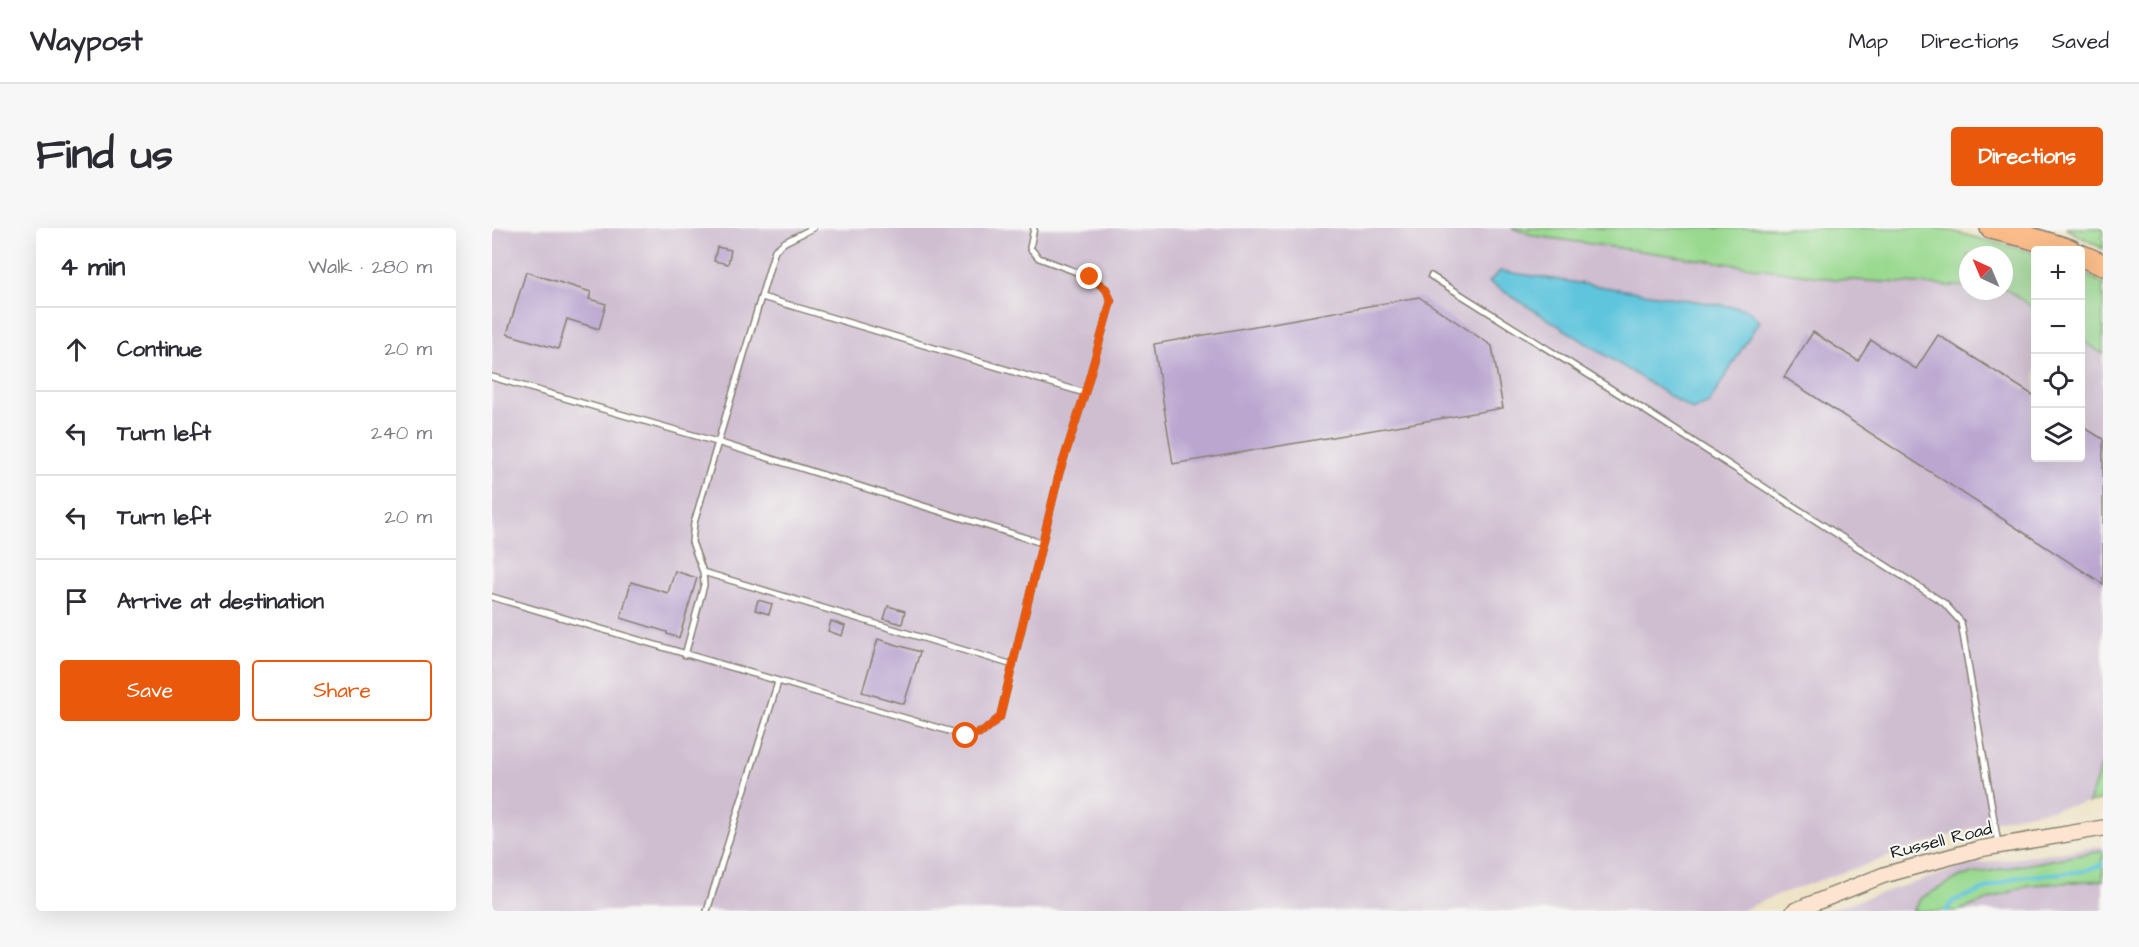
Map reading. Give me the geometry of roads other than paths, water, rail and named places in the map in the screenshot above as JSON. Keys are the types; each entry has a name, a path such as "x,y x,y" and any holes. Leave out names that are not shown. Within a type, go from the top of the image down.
{"highway":[{"path":"1990,228 2057,246"},
{"path":"2085,257 2103,265"}],"main road":[{"name":"Russell Road","path":"1794,911 1884,875 1999,845 2103,828"}],"lane":[{"path":"685,655 704,585 703,572 692,542 694,523 717,442 775,250 785,242 813,228"},
{"path":"492,597 966,736 983,732 1000,717 1059,474 1111,301 1106,289 1090,277 1039,258 1030,248 1034,228"},
{"path":"1431,276 1624,396 1944,603 1961,622 1999,845"},
{"path":"762,297 1085,393"},
{"path":"492,377 717,442 1042,543"},
{"path":"703,572 1013,664"},
{"path":"707,911 778,682"}],"water":[{"path":"1500,271 1747,309 1759,321 1709,403 1692,410 1489,282"}],"waterway":[{"path":"1946,911 1953,901 2018,877 2085,871 2103,864"}]}
